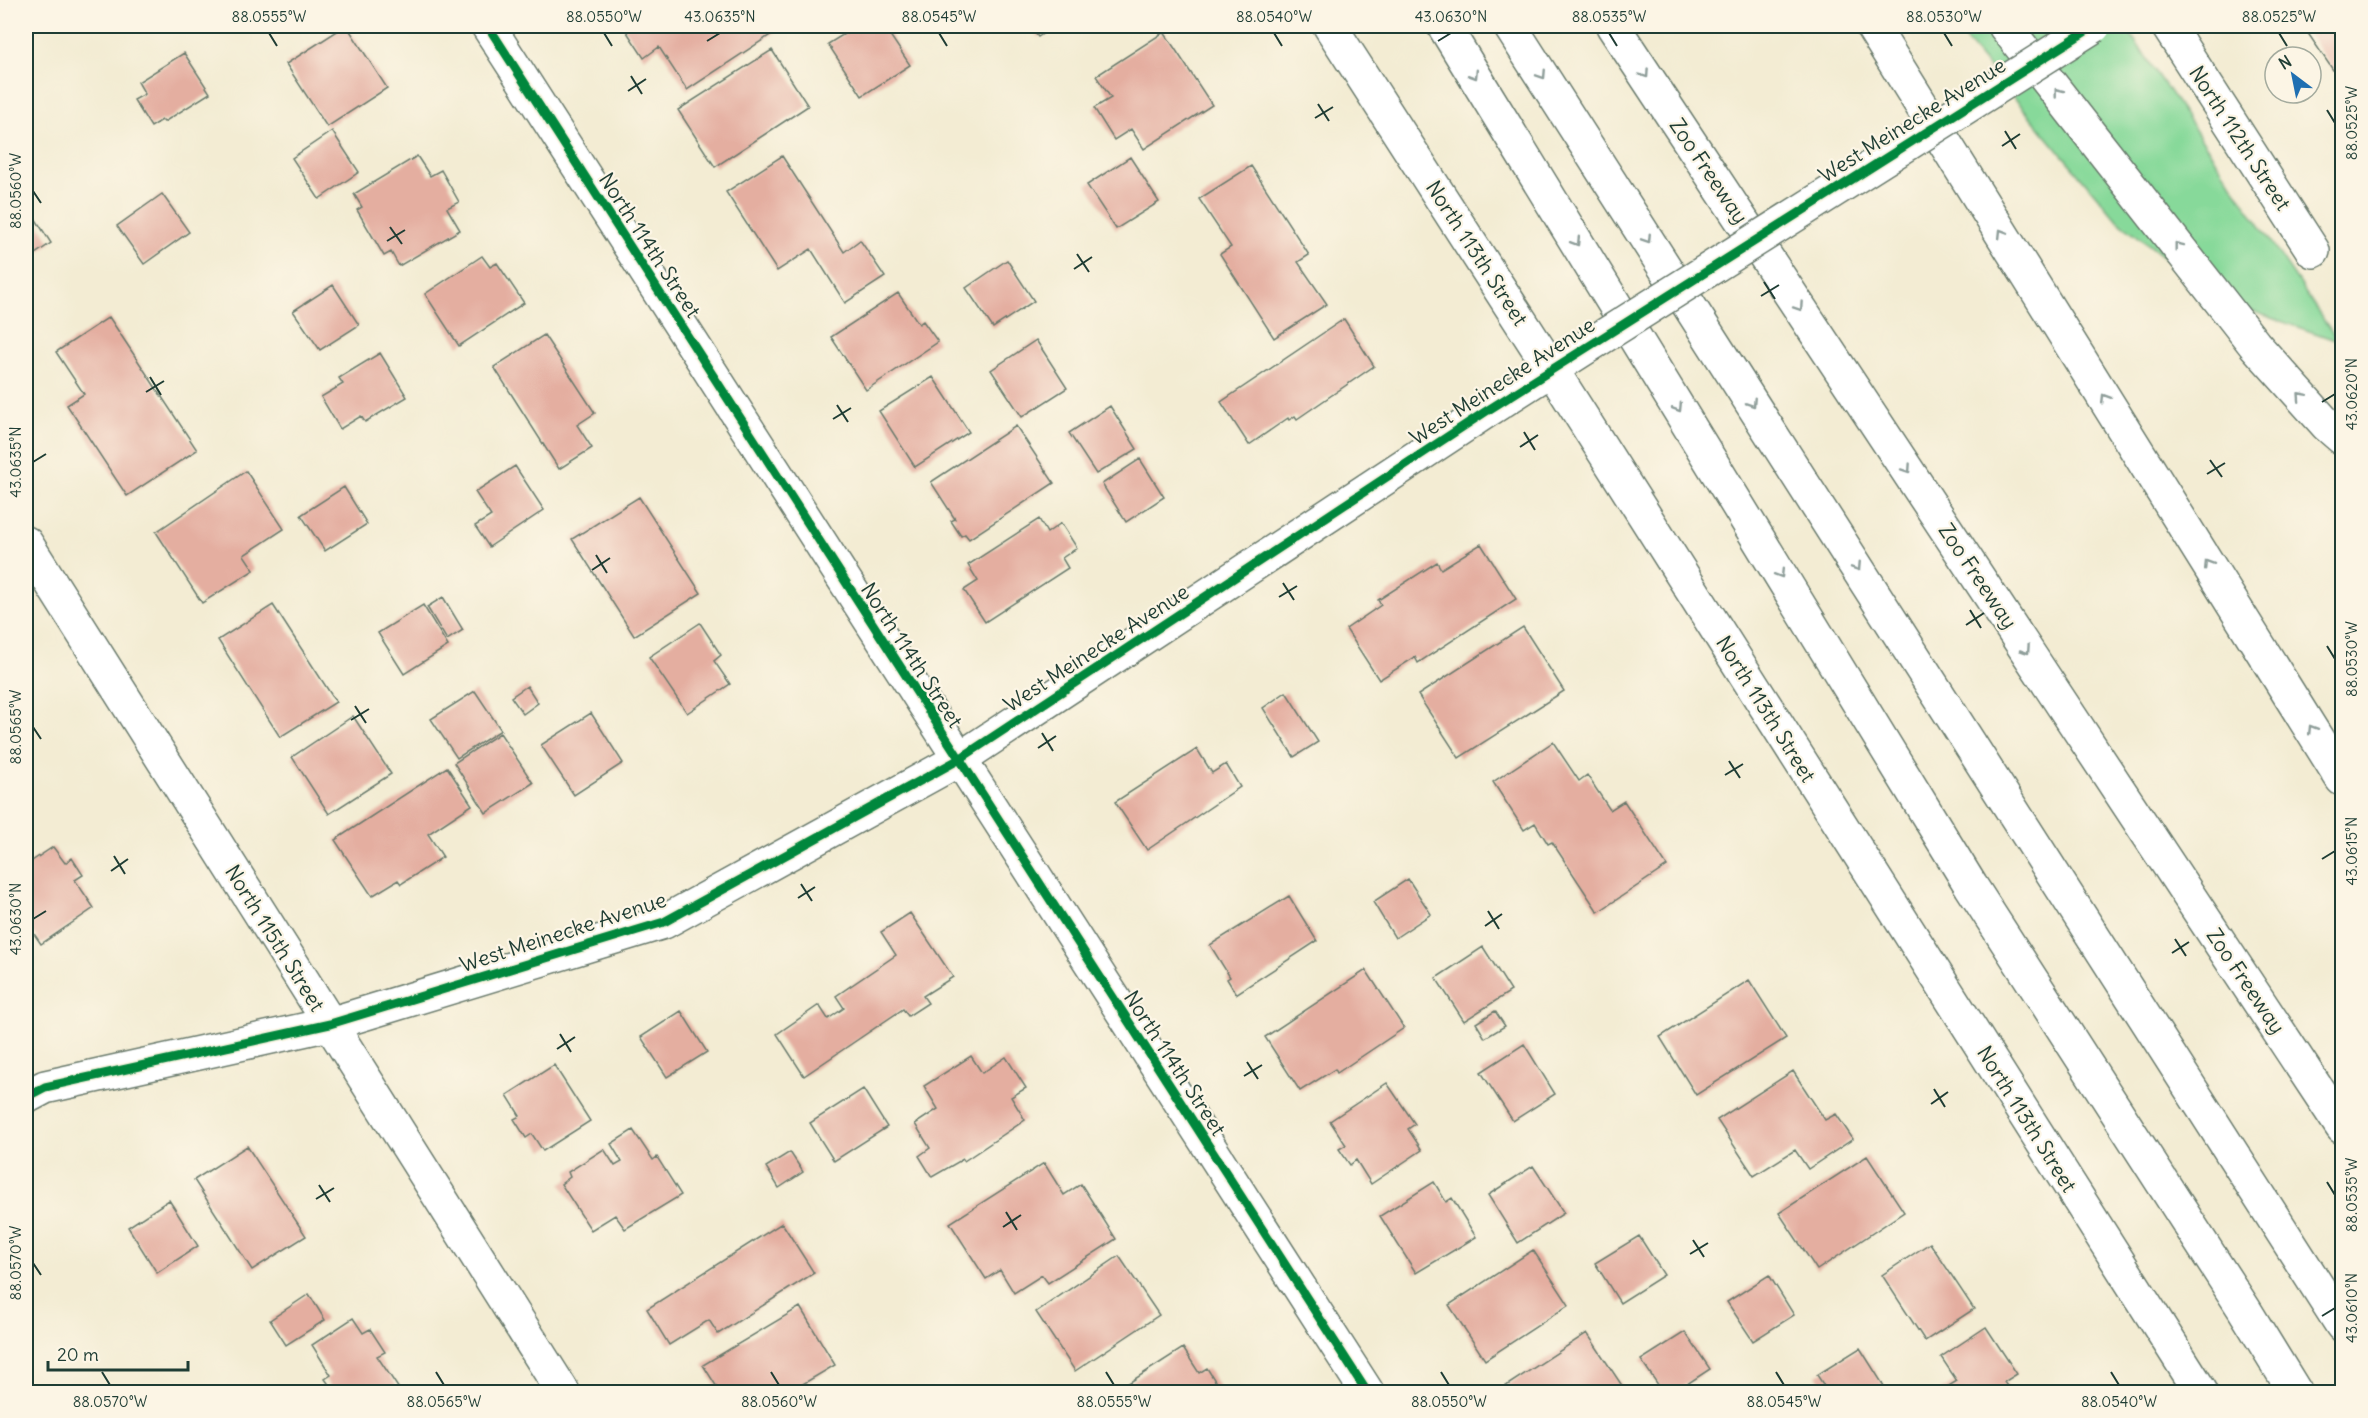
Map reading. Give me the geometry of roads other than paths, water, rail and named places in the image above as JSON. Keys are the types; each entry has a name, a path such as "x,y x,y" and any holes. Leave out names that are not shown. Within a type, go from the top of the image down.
{"main road":[{"name":"North 114th Street","path":"488,26 958,760 1367,1392"},
{"name":"North 113th Street","path":"1330,26 1552,370 2201,1392"},
{"path":"1444,26 1971,886 2244,1309 2295,1392"},
{"path":"1510,26 2343,1325"},
{"name":"Zoo Freeway","path":"1613,26 2343,1127"},
{"path":"1872,26 2343,779"},
{"path":"2006,26 2255,345 2327,425 2343,438"},
{"name":"West Meinecke Avenue","path":"26,1097 45,1087 330,1024 664,922 958,760 1465,425 2094,26"},
{"name":"North 112th Street","path":"2168,26 2313,251"},
{"name":"North 115th Street","path":"26,543 563,1392"}]}
